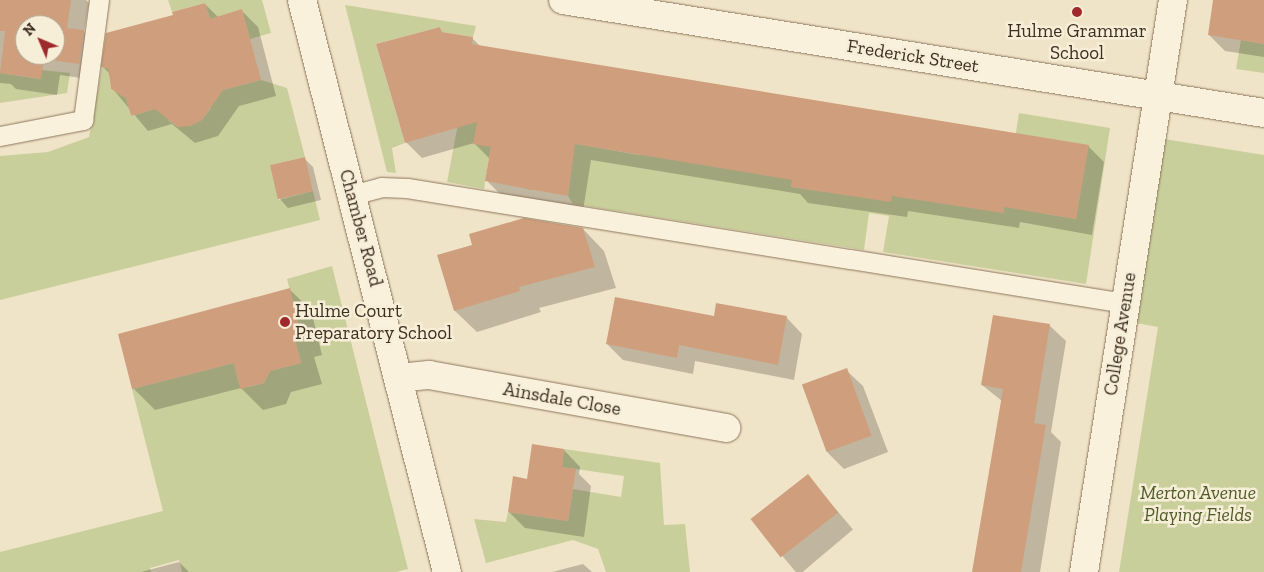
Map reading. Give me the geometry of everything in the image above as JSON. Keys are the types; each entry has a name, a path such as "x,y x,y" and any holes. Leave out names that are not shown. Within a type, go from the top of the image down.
{"street":[{"name":"Chamber Road","path":"302,0 447,572"},
{"name":"Frederick Street","path":"562,0 1264,113"},
{"name":"College Avenue","path":"1084,572 1124,303 1173,0"},
{"name":"Ainsdale Close","path":"398,378 429,375 726,428"}],"lane":[{"path":"0,136 83,120 99,0"},
{"path":"352,195 381,187 407,188 1124,303"}],"green space":[{"path":"168,0 262,0 271,33 250,39 242,10 210,19 205,3 172,12"},
{"path":"345,5 476,26 473,37 442,32 440,27 376,44 405,143 392,148 396,173 387,172"},
{"path":"1241,40 1264,44 1264,73 1236,69"},
{"path":"102,67 121,70 109,77 111,89 126,98 131,116 165,106 168,120 178,127 202,120 211,108 208,94 261,80 287,88 305,157 270,165 279,200 313,191 320,220 0,300 0,156 48,152 89,137"},
{"path":"42,70 70,73 67,93 0,103 0,73 40,79"},
{"path":"461,108 494,129 638,155 797,154 791,187 826,192 832,161 1003,213 1019,113 1110,128 1086,284 883,252 889,216 869,213 864,250 573,204 568,196 572,162 537,156 531,190 517,186 491,147 484,189 447,182","holes":["1088,145 1076,219 1046,214"]},
{"name":"Merton Avenue Playing Fields","path":"1164,139 1264,155 1264,572 1119,572 1158,327 1136,323"},
{"path":"332,266 408,569 396,572 182,572 179,560 150,568 151,572 0,572 0,552 163,511 132,389 234,363 238,381 249,387 264,383 270,371 301,363 294,336 301,334 287,279"},
{"path":"564,449 660,463 664,525 685,524 690,572 606,572 598,549 573,540 486,563 474,519 506,522 508,512 568,521 573,489 621,497 624,476 562,467"}],"building":[{"path":"0,0 71,0 67,28 84,30 79,64 65,62 65,15 15,15 15,65 43,65 41,79 0,73 5,31 0,31"},
{"path":"1213,0 1264,0 1264,44 1208,35"},
{"path":"205,3 210,19 242,9 261,80 223,90 202,120 191,126 178,127 155,109 131,116 126,98 111,89 108,68 101,67 106,33 173,15 172,12"},
{"path":"440,27 442,32 473,37 472,44 1089,145 1076,219 1004,207 1003,213 892,196 891,202 791,187 792,180 575,144 568,196 485,181 491,147 473,144 477,122 405,143 376,44"},
{"path":"305,157 313,191 278,199 270,165"},
{"path":"524,218 583,228 595,267 519,287 520,291 454,311 437,255 472,245 469,234"},
{"path":"290,288 301,334 294,336 301,363 270,371 264,383 240,389 234,363 132,389 118,334"},
{"path":"615,297 714,316 716,303 787,316 778,365 679,345 677,358 606,344"},
{"path":"993,315 1050,324 1034,423 1046,425 1021,572 972,572 1003,389 981,385"},
{"path":"847,368 872,436 827,452 802,384"},
{"path":"532,444 564,449 562,467 576,469 568,521 508,512 513,476 527,479"},
{"path":"808,474 838,513 781,558 750,519"}],"place":[{"name":"Hulme Grammar School","path":"1077,12"},
{"name":"Hulme Court Preparatory School","path":"285,322"}]}
